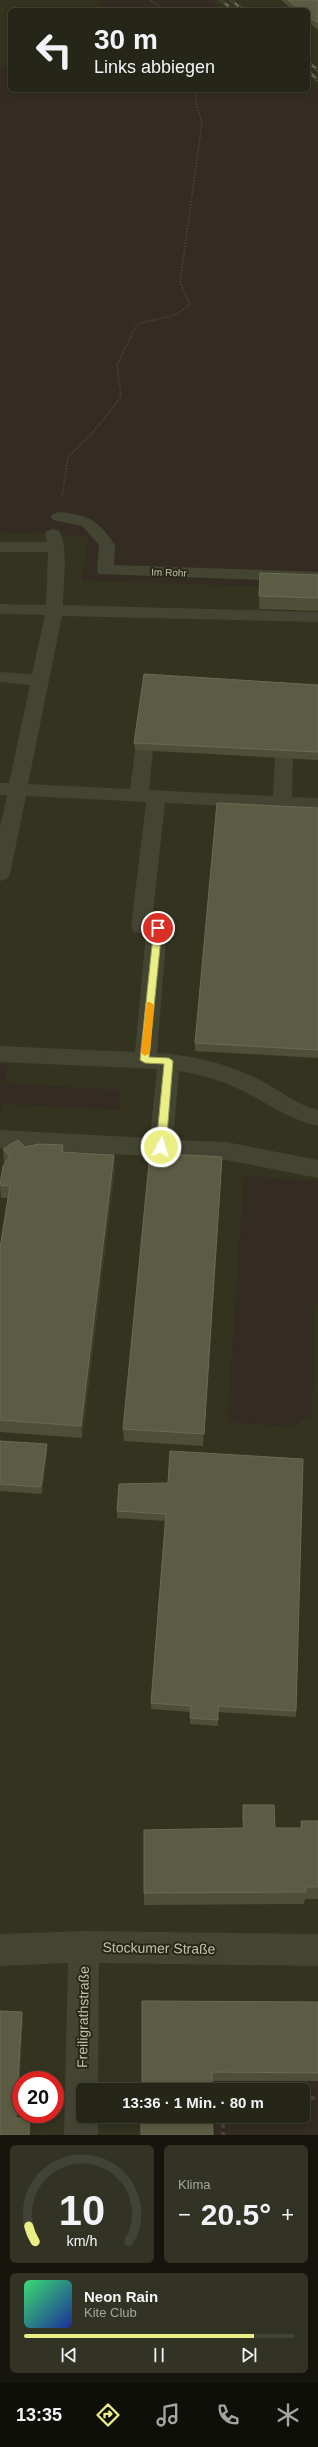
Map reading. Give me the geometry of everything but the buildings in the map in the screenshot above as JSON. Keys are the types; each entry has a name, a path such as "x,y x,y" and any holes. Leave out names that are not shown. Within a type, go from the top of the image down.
{"street":[{"name":"Im Rohr","path":"58,517 79,519 93,524 107,545 105,570 318,577"},
{"path":"0,547 55,540 54,611 40,680 9,789 0,874"},
{"path":"0,609 318,617"},
{"path":"0,677 40,680"},
{"path":"144,751 147,796 141,927 158,928 145,1060"},
{"path":"282,803 284,758"},
{"path":"9,789 318,804"},
{"path":"0,1054 169,1061 202,1066 252,1086 299,1114 318,1118"},
{"path":"161,1147 169,1061"},
{"path":"0,1139 226,1151 318,1169"},
{"name":"Stockumer Straße","path":"0,1950 84,1947 318,1950"},
{"name":"Freiligrathstraße","path":"81,2135 84,1947"}],"path":[{"path":"151,0 160,8"},
{"path":"58,517 68,457 91,435 121,397 117,365 137,324 176,315 190,306 180,282 202,123 196,103 197,92"},
{"path":"223,2123 223,2135"}],"shaded area":[{"path":"100,0 211,0 221,8 99,8"},
{"path":"8,65 8,92 310,92 310,82 318,88 318,588 82,581 88,536 0,533 0,68"},
{"path":"0,1064 8,1064 5,1083 121,1090 119,1110 2,1104 0,1111"},
{"path":"244,1175 318,1182 318,1301 315,1308 312,1414 292,1427 227,1422"},
{"path":"212,2081 318,2081 318,2135 212,2135 212,2123 310,2123 310,2083 212,2083"}],"railway":[{"path":"221,0 231,8"},
{"path":"231,0 241,8"},
{"path":"310,64 318,70"},
{"path":"310,73 318,80"}],"slow traffic":[{"path":"145,1053 150,1005"}],"route":[{"path":"158,928 145,1060 169,1061 161,1147"}]}
